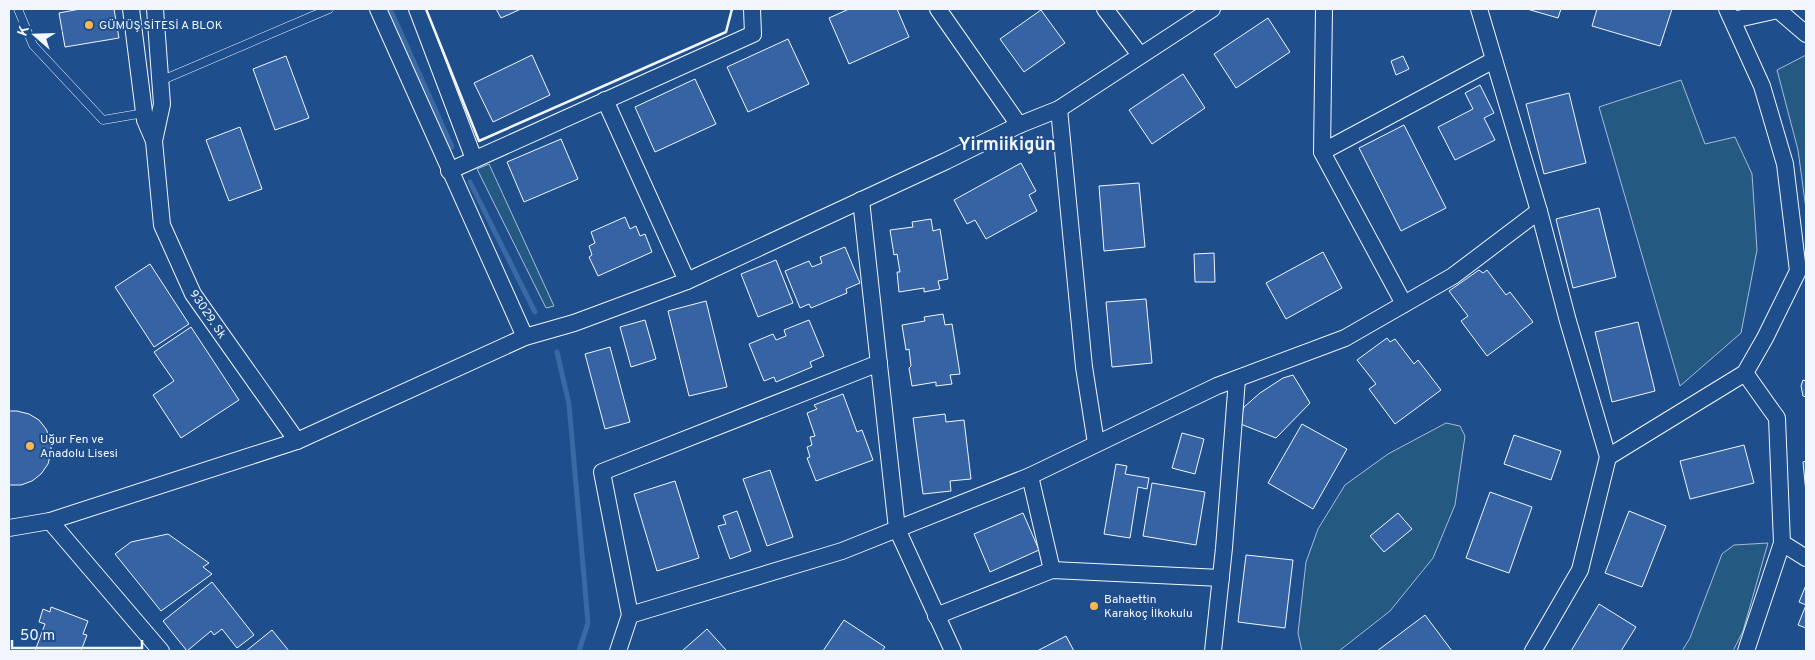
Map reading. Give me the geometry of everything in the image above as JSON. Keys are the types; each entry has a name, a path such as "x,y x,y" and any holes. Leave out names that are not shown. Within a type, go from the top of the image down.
{"street":[{"name":"93029. Sk","path":"131,9 145,120 154,141"},
{"name":"93029. Sk","path":"155,9 162,104 154,141 162,225 193,294 297,441"},
{"path":"378,9 525,338"},
{"path":"417,9 474,159"},
{"path":"449,170 753,34 752,9"},
{"path":"938,9 1019,125"},
{"path":"1105,9 1140,55"},
{"path":"9,528 50,521 297,441 525,338 574,323 688,281 1019,125 1058,109 1212,9"},
{"path":"1324,9 1322,152 1404,304"},
{"path":"1479,9 1539,211 1568,321 1608,457 1580,570 1533,651"},
{"path":"1608,457 1745,373 1802,271 1785,164 1762,86 1730,14 1778,10 1806,34"},
{"path":"1322,152 1494,60"},
{"path":"605,100 688,281"},
{"path":"1058,109 1084,367 1096,443"},
{"path":"861,200 897,529 953,651"},
{"path":"630,614 833,554 1030,476 1217,386 1345,338 1453,276 1539,211"},
{"path":"618,651 630,614 602,472 879,363"},
{"path":"1745,373 1777,418 1782,544 1746,651"},
{"path":"1213,651 1221,578 1237,379"},
{"path":"1030,476 1052,570"},
{"path":"50,521 161,651"},
{"path":"1782,544 1806,558"},
{"path":"936,616 1052,570 1221,578"}],"lane":[{"path":"18,9 33,45 103,120 144,113"},
{"path":"160,81 328,9"}],"shaded area":[{"path":"1806,55 1806,209 1798,150 1777,70"},
{"path":"1681,80 1705,144 1735,137 1752,174 1757,250 1741,333 1680,386 1599,107"},
{"path":"489,164 554,306 546,308 477,169"},
{"path":"1446,423 1460,426 1465,436 1455,505 1433,558 1390,611 1339,651 1302,651 1298,633 1306,562 1318,529 1345,485 1388,454"},
{"path":"1768,543 1743,631 1733,651 1682,651 1690,638 1722,554 1734,545"}],"building":[{"name":"GÜMÜŞ SİTESİ A BLOK","path":"80,9 114,9 119,38 65,47 59,13"},
{"path":"496,9 521,9 501,18"},
{"path":"849,9 897,9 909,37 849,64 829,18"},
{"path":"1527,9 1561,9 1558,18"},
{"path":"1597,9 1672,9 1660,46 1592,26"},
{"path":"1041,10 1065,43 1024,72 1000,39"},
{"path":"1268,18 1290,52 1236,88 1214,54"},
{"path":"788,39 809,84 748,112 727,67"},
{"path":"532,55 550,95 493,122 474,83"},
{"path":"286,56 309,118 275,130 253,69"},
{"path":"1403,56 1409,69 1396,75 1391,61"},
{"path":"1183,74 1205,108 1152,144 1129,110"},
{"path":"695,79 716,124 655,152 635,107"},
{"path":"1480,85 1494,113 1484,118 1495,140 1455,160 1438,127 1473,109 1465,93"},
{"path":"1569,93 1586,163 1544,174 1526,104"},
{"path":"1404,125 1446,208 1401,231 1359,148"},
{"path":"240,127 262,189 229,201 206,140"},
{"path":"561,139 578,179 524,202 507,162"},
{"path":"1021,163 1036,191 1029,195 1037,211 986,239 975,220 967,224 954,200"},
{"path":"1139,183 1145,247 1104,251 1099,186"},
{"path":"1599,208 1616,277 1573,288 1556,219"},
{"path":"625,217 630,229 636,226 640,236 645,234 652,252 598,276 589,257 592,255 589,246 595,243 591,232"},
{"path":"931,219 933,231 940,229 948,279 938,281 940,289 924,292 924,288 899,292 897,272 900,272 897,254 894,255 890,230 913,227 912,222"},
{"path":"845,247 860,283 846,289 847,293 811,308 809,304 800,308 785,271 809,261 812,267 822,263 820,257"},
{"path":"1323,252 1342,288 1286,319 1266,283"},
{"path":"1214,253 1215,282 1195,282 1194,254"},
{"path":"776,260 793,303 758,317 741,274"},
{"path":"150,264 189,324 154,347 115,287"},
{"path":"1479,270 1483,273 1487,270 1506,295 1510,292 1533,322 1487,356 1461,321 1468,316 1449,291"},
{"path":"1146,299 1152,363 1112,367 1106,302"},
{"path":"706,301 727,387 689,396 668,311"},
{"path":"943,314 945,325 952,324 960,374 950,375 952,384 936,386 936,382 912,386 909,368 911,366 909,349 906,350 902,325 925,321 924,317"},
{"path":"645,320 656,359 631,367 620,327"},
{"path":"809,320 824,356 810,362 812,367 776,382 774,377 764,381 749,344 773,334 776,340 786,336 784,330"},
{"path":"1638,322 1655,391 1612,402 1595,332"},
{"path":"191,327 239,400 181,438 153,395 174,381 154,352"},
{"path":"1387,338 1390,342 1395,339 1414,364 1418,360 1441,390 1395,424 1369,389 1376,384 1357,360"},
{"path":"610,347 630,422 605,429 585,354"},
{"path":"1293,375 1310,403 1276,438 1238,423 1244,407 1260,393 1283,378"},
{"path":"1803,380 1806,381 1806,397 1803,396 1801,386"},
{"path":"843,394 857,432 862,430 873,460 816,481 807,458 810,457 807,447 812,445 810,437 815,436 807,413 817,409 814,405"},
{"name":"Uğur Fen ve Anadolu Lisesi","path":"9,411 29,414 39,420 51,440 48,464 41,474 32,481 21,485 9,485"},
{"path":"945,414 946,422 964,420 971,479 950,481 951,491 923,494 913,418"},
{"path":"1302,424 1347,449 1313,509 1268,483"},
{"path":"1182,433 1204,439 1195,474 1172,468"},
{"path":"1514,435 1561,451 1551,480 1504,464"},
{"path":"1744,445 1754,483 1690,499 1680,461"},
{"path":"1806,461 1806,493 1803,462"},
{"path":"1116,464 1127,466 1125,474 1149,478 1147,489 1138,487 1130,538 1104,534"},
{"path":"770,470 793,537 767,546 743,479"},
{"path":"675,481 699,558 657,571 634,494"},
{"path":"1152,483 1205,492 1196,545 1143,536"},
{"path":"1490,492 1532,507 1509,573 1466,558"},
{"path":"737,511 751,551 730,559 718,526 726,524 723,516"},
{"path":"1629,511 1666,526 1642,587 1605,573"},
{"path":"1023,513 1039,550 990,572 974,534"},
{"path":"1398,513 1412,529 1384,552 1370,536"},
{"path":"168,534 209,563 203,567 212,574 161,611 115,554 131,542"},
{"path":"1246,555 1293,560 1285,628 1238,622"},
{"path":"212,582 254,635 237,648 222,629 214,635 211,631 187,651 163,621"},
{"path":"1806,585 1806,605 1799,602"},
{"path":"1599,604 1636,627 1621,651 1571,651"},
{"path":"1806,605 1806,628 1798,625"},
{"path":"51,607 88,621 83,634 87,635 81,651 35,651 45,624 39,622 43,609 50,612"},
{"path":"1425,615 1452,651 1377,651"},
{"path":"844,620 885,647 882,651 823,651"},
{"path":"707,629 727,651 682,651"},
{"path":"272,630 289,651 246,651"},
{"path":"1066,636 1074,651 1037,651"}],"waterway":[{"path":"391,11 452,147"},
{"path":"470,182 535,312"},
{"path":"557,352 569,404 588,623 579,651"}],"wall":[{"path":"426,9 479,141 726,32 732,9"}],"place":[{"name":"GÜMÜŞ SİTESİ A BLOK","path":"89,25"},
{"name":"Uğur Fen ve Anadolu Lisesi","path":"30,446"},
{"name":"Bahaettin Karakoç İlkokulu","path":"1094,606"}],"district":[{"name":"Yirmiikigün","path":"1007,144"}]}
